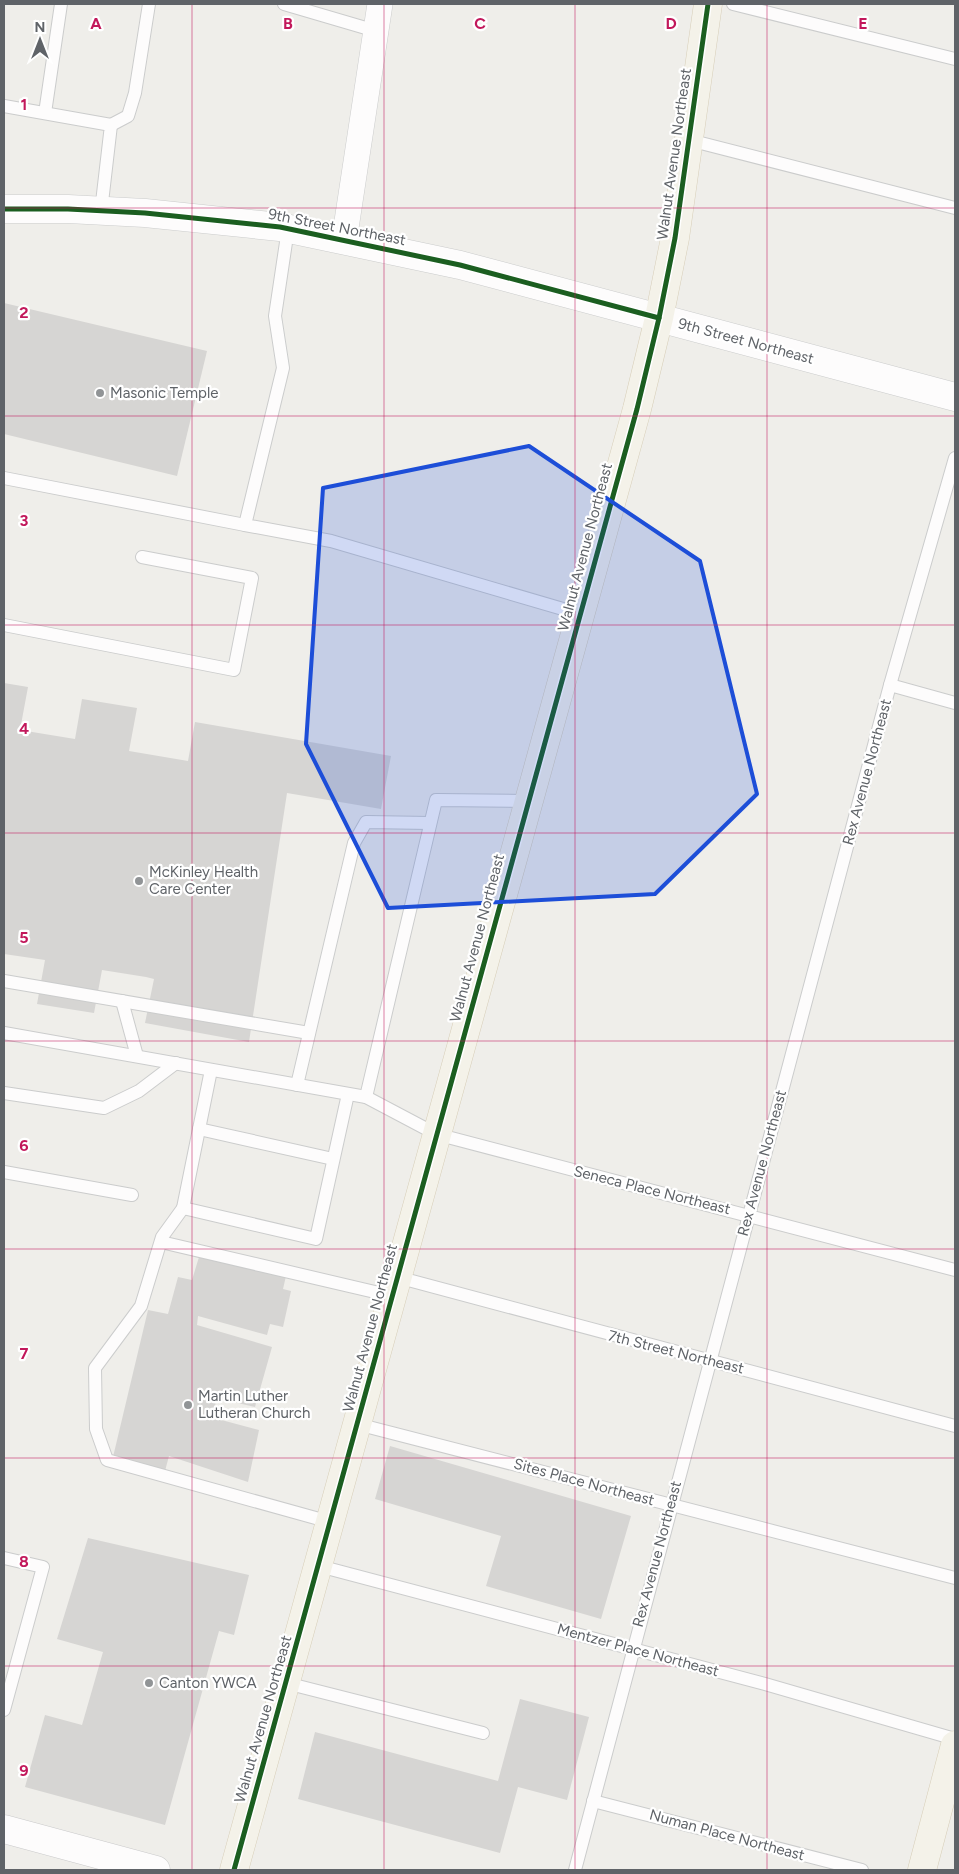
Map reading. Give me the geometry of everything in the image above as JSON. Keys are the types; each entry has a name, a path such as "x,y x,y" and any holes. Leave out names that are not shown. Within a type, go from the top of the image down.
{"main road":[{"name":"Walnut Avenue Northeast","path":"234,1870 580,614 659,318 675,238 708,4"},
{"path":"922,1870 955,1745"}],"street":[{"path":"344,241 380,4"},
{"name":"9th Street Northeast","path":"4,209 101,210 145,213 288,229 460,265 955,397"},
{"path":"4,1829 156,1870"}],"lane":[{"path":"45,113 61,4"},
{"path":"4,106 111,125 128,116 133,101 149,4"},
{"path":"284,4 313,8 376,31"},
{"path":"733,4 955,59"},
{"path":"101,210 111,125"},
{"path":"689,140 955,208"},
{"path":"245,525 283,368 275,316 288,229"},
{"name":"Rex Avenue Northeast","path":"575,1870 670,1505 890,685 955,458"},
{"path":"4,478 331,541 580,614"},
{"path":"4,625 234,670 252,578 142,557"},
{"path":"890,685 955,702"},
{"path":"366,1097 436,800 528,801"},
{"path":"297,1085 354,842 366,822 430,823"},
{"path":"4,981 309,1032"},
{"path":"122,1001 137,1056"},
{"name":"Seneca Place Northeast","path":"4,1033 366,1097 436,1134 955,1270"},
{"path":"4,1093 104,1108 139,1091 176,1063"},
{"path":"211,1070 183,1208 161,1242 141,1306 95,1368 96,1429 107,1460 330,1522"},
{"path":"183,1208 316,1239 348,1094"},
{"path":"199,1129 333,1159"},
{"path":"4,1172 132,1195"},
{"name":"7th Street Northeast","path":"161,1242 394,1286 709,1361 955,1426"},
{"name":"Sites Place Northeast","path":"357,1424 955,1578"},
{"path":"4,1558 43,1567 4,1710"},
{"name":"Mentzer Place Northeast","path":"318,1566 765,1684 955,1739"},
{"path":"286,1683 483,1733"},
{"name":"Numan Place Northeast","path":"593,1801 862,1870"}],"highlighted area":[{"path":"529,446 700,561 757,794 655,894 388,908 306,744 323,488"}],"building":[{"name":"Masonic Temple","path":"4,303 207,351 177,476 4,434"},
{"name":"McKinley Health Care Center","path":"4,683 28,687 20,730 75,739 82,699 137,708 129,751 188,761 195,722 391,756 381,809 287,793 249,1042 145,1023 154,979 146,977 102,970 94,1013 37,1004 45,960 4,954"},
{"path":"199,1257 286,1276 283,1289 291,1291 283,1327 270,1324 267,1335 198,1316 197,1325 272,1347 255,1407 216,1398 214,1418 259,1430 248,1482 169,1456 165,1471 113,1457 148,1310 168,1314 178,1277 192,1280"},
{"path":"390,1446 631,1516 601,1619 486,1586 501,1536 375,1499"},
{"name":"Canton YWCA","path":"88,1538 249,1575 234,1635 219,1631 165,1825 25,1787 45,1715 82,1725 103,1652 57,1639"},
{"path":"520,1699 589,1717 567,1800 518,1787 500,1853 298,1799 315,1732 498,1781"}],"cycle path":[{"path":"234,1870 637,409 659,318 675,238 708,4"},
{"path":"4,209 68,209 145,213 280,227 460,265 659,318"}],"place":[{"name":"Masonic Temple","path":"100,393"},
{"name":"McKinley Health Care Center","path":"139,881"},
{"name":"Martin Luther Lutheran Church","path":"188,1405"},
{"name":"Canton YWCA","path":"149,1683"}]}
